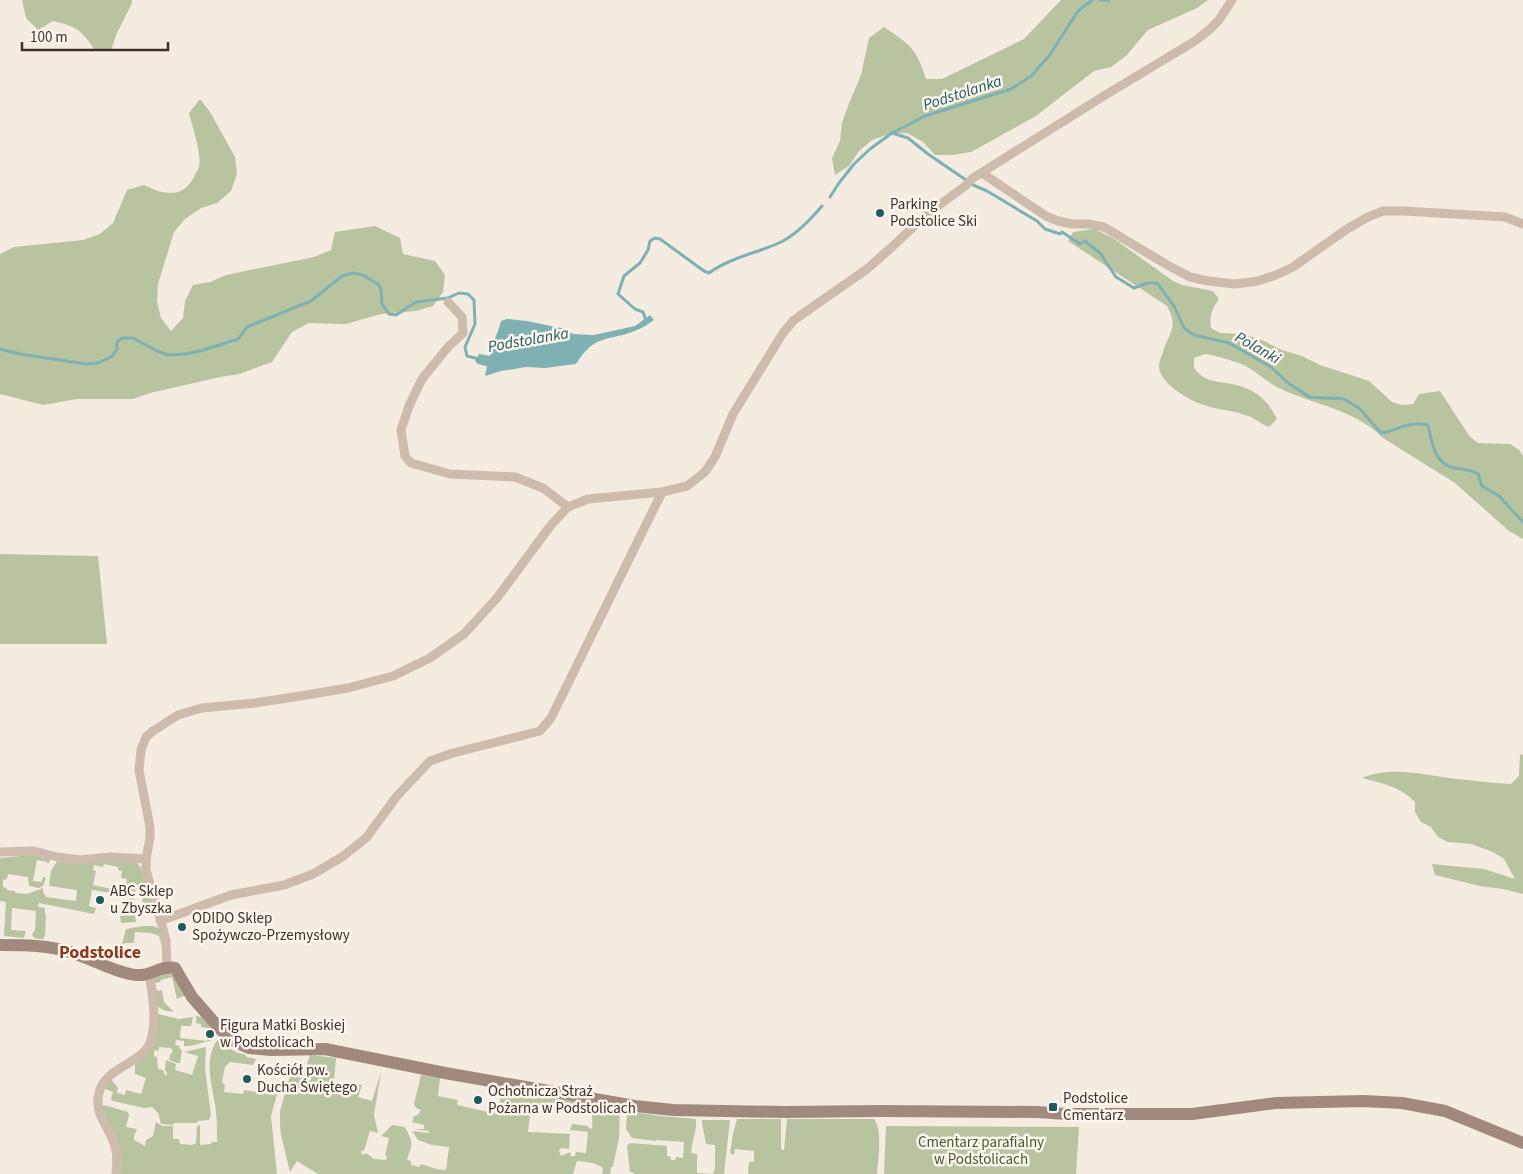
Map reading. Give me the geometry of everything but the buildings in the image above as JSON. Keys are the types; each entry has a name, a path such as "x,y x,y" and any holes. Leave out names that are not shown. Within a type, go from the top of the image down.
{"street":[{"path":"167,967 168,951 166,940 146,870 150,827 139,770 141,750 146,737 178,715 202,708 255,703 348,688 393,676 430,658 464,634 497,598 551,525 568,507 588,499 662,492 687,486 705,472 716,457 734,414 783,333 794,320 867,269 926,215 973,178 1195,41 1219,20 1232,0"},
{"path":"982,173 1046,216 1072,224 1104,227 1169,266 1190,277 1208,282 1235,284 1258,281 1276,275 1293,267 1347,229 1383,211 1505,218 1523,224"},
{"path":"448,302 462,317 463,333 448,347 422,379 409,406 401,430 405,456 411,463 450,474 515,477 543,488 568,507"},
{"path":"160,921 231,895 284,885 313,874 342,857 366,838 397,796 430,761 453,753 540,731 551,718 662,492"},
{"path":"0,852 34,851 80,860 110,857 146,859"},
{"path":"0,945 61,949 130,974 149,975 167,967 176,969 192,997 222,1030 232,1040 249,1048 264,1050 326,1049 445,1073 644,1107 673,1110 744,1111 1192,1114 1276,1103 1363,1102 1402,1104 1445,1111 1523,1143"},
{"path":"116,1174 115,1145 98,1110 98,1096 103,1082 142,1053 149,1044 154,1009 149,975"}],"green space":[{"path":"22,0 132,0 132,3 116,35 111,51 94,49 82,33 61,23 53,21 38,30 26,18"},
{"path":"1061,0 1208,0 1197,8 1148,30 1126,56 1111,67 1094,71 1036,116 971,152 935,155 923,142 907,133 889,134 872,140 859,151 849,166 835,175 832,158 840,141 842,123 861,75 869,38 884,27 911,48 919,60 926,79 942,79 1024,39"},
{"path":"200,99 210,112 235,157 237,174 231,191 217,203 201,208 185,219 174,232 158,284 157,302 161,318 171,331 183,318 185,301 193,285 210,282 226,275 314,257 331,250 335,232 375,226 400,238 403,254 435,261 445,275 443,292 433,306 416,311 381,314 346,324 309,323 292,332 272,362 239,374 150,393 133,399 77,399 43,405 0,394 0,254 14,247 83,240 100,234 113,223 127,190 144,185 158,191 171,193 184,189 194,177 199,167 198,147 189,113"},
{"path":"1094,229 1113,238 1173,281 1182,285 1213,291 1219,299 1210,320 1211,328 1220,333 1242,334 1262,340 1320,365 1369,381 1392,402 1402,405 1413,404 1419,394 1440,391 1470,437 1478,443 1510,444 1519,450 1523,456 1523,539 1509,531 1455,483 1383,438 1360,421 1348,414 1281,389 1239,363 1205,354 1194,358 1194,368 1207,379 1240,386 1254,392 1264,400 1277,419 1269,427 1248,416 1198,403 1177,391 1164,380 1159,367 1165,345 1172,330 1171,313 1167,306 1068,241 1073,232"},
{"path":"0,554 98,556 107,644 0,644"},
{"path":"1520,754 1523,755 1523,894 1435,875 1432,864 1484,869 1515,879 1504,859 1493,852 1471,844 1448,842 1438,837 1431,827 1421,822 1415,812 1415,802 1403,792 1362,778 1383,772 1405,772 1511,784 1519,776"},
{"path":"31,855 51,859 48,864 47,862 37,860 33,881 42,882 43,877 46,878 43,886 39,888 29,886 28,877 8,874 7,879 3,880 3,887 7,888 7,890 15,891 15,893 27,894 43,888 46,897 76,901 77,890 49,886 51,871 57,861 101,860 136,862 142,869 152,903 143,904 143,891 136,889 133,895 136,922 121,923 120,916 132,914 128,887 126,886 127,879 121,878 122,871 118,870 118,867 104,864 103,867 94,865 93,870 96,871 93,885 112,889 113,892 92,890 89,906 96,908 94,914 39,903 38,907 45,908 46,915 45,936 43,939 39,939 35,938 32,934 35,930 36,911 12,908 11,930 26,931 24,938 4,936 6,902 0,901 0,858"},
{"path":"143,926 158,928 163,939 163,950 159,936 151,933 135,932 134,943 122,944 126,929"},
{"path":"174,975 186,995 177,999 172,977 155,983 157,991 162,990 164,1002 174,1012 162,1009 156,1004 154,977"},
{"path":"158,1014 178,1019 193,1017 191,1026 181,1026 180,1038 207,1041 208,1028 201,1027 201,1024 196,1023 196,1016 202,1017 214,1030 210,1041 184,1046 184,1041 176,1040 175,1045 180,1046 179,1048 182,1050 180,1063 169,1060 173,1051 171,1048 159,1047 158,1051 154,1050 158,1069 163,1070 166,1076 166,1060 176,1064 175,1070 192,1075 198,1056 184,1052 206,1047 205,1069 211,1115 209,1120 198,1121 197,1123 174,1123 173,1125 161,1124 158,1113 152,1107 144,1108 113,1101 111,1099 113,1092 105,1089 110,1078 118,1088 117,1093 125,1095 126,1090 141,1094 146,1078 135,1074 135,1063 145,1054"},
{"path":"220,1037 223,1045 247,1057 256,1059 253,1065 230,1062 225,1067 222,1082 225,1085 224,1092 243,1094 244,1090 274,1095 275,1087 279,1087 271,1116 277,1174 119,1174 102,1106 104,1105 128,1112 126,1127 137,1129 134,1140 145,1146 146,1140 153,1136 156,1122 162,1126 173,1126 173,1139 179,1139 180,1144 192,1145 196,1143 197,1126 200,1125 200,1145 217,1142 216,1113 210,1078 210,1060 211,1052"},
{"path":"310,1055 336,1058 334,1082 362,1085 358,1097 372,1101 381,1072 374,1115 378,1133 370,1131 364,1151 362,1150 361,1153 364,1155 366,1153 374,1159 386,1160 387,1156 385,1155 389,1138 381,1136 392,1125 405,1127 408,1132 411,1143 407,1160 411,1161 411,1165 419,1167 421,1164 446,1170 449,1147 432,1145 418,1140 412,1131 428,1133 429,1131 413,1129 424,1129 424,1125 412,1122 414,1116 418,1115 421,1110 416,1108 414,1104 421,1075 440,1078 438,1096 458,1100 457,1105 497,1114 502,1091 504,1090 584,1103 582,1111 575,1114 531,1105 528,1132 570,1134 569,1149 560,1149 561,1156 570,1152 571,1156 575,1156 576,1152 586,1153 588,1132 570,1130 572,1124 588,1126 592,1129 593,1106 620,1110 619,1138 610,1174 602,1174 603,1168 597,1165 577,1161 573,1174 318,1174 297,1161 290,1172 281,1135 280,1111 290,1076 303,1078"},
{"path":"627,1111 696,1119 691,1153 697,1154 697,1173 713,1174 634,1174 630,1172 627,1146 630,1143 667,1146 667,1156 671,1157 671,1160 675,1160 676,1157 683,1158 684,1142 632,1138 626,1129"},
{"path":"737,1119 781,1119 781,1149 784,1150 787,1119 874,1119 877,1124 879,1138 877,1174 748,1174 749,1162 754,1162 754,1151 735,1149 734,1155 730,1153"},
{"path":"702,1120 730,1120 724,1174 713,1174 715,1168 715,1145 706,1144"},
{"name":"Cmentarz parafialny w Podstolicach","path":"886,1126 1079,1127 1076,1174 884,1174"}],"water":[{"path":"650,315 654,320 641,328 627,334 603,340 589,347 576,364 545,368 526,367 485,376 487,366 478,364 475,361 479,354 490,356 501,321 507,319 561,328 573,334 594,335 635,326"}],"waterway":[{"name":"Podstolanka","path":"830,197 854,164 870,149 892,133 925,116 1011,89 1031,76 1049,56 1078,11 1092,0"},
{"name":"Podstolanka","path":"1100,0 1109,0"},
{"name":"Polanki","path":"892,133 908,138 966,180"},
{"name":"Polanki","path":"973,185 987,191 1037,221 1045,229 1060,234 1062,232 1080,244 1085,241 1101,254 1116,277 1134,288 1147,283 1157,283 1174,306 1184,328 1194,335 1229,343 1271,367 1288,383 1309,397 1344,399 1359,408 1381,433 1411,424 1428,425 1435,451 1442,462 1447,466 1469,470 1478,474 1482,486 1499,496 1523,522"},
{"name":"Podstolanka","path":"646,321 643,312 635,309 618,294 624,276 640,263 648,250 650,241 655,238 660,239 709,273 735,259 787,239 803,226 822,206"},
{"name":"Podstolanka","path":"0,349 86,364 98,363 111,357 117,350 117,342 122,338 133,338 168,355 200,351 238,339 247,327 311,301 342,276 353,273 363,275 378,284 381,289 382,304 389,314 396,315 416,302 448,298 459,293 468,294 474,300 475,324 465,347 467,356 479,359"}],"place":[{"name":"Parking Podstolice Ski","path":"880,213"},
{"name":"ABC Sklep u Zbyszka","path":"100,900"},
{"name":"ODIDO Sklep Spożywczo-Przemysłowy","path":"182,927"},
{"name":"Figura Matki Boskiej w Podstolicach","path":"210,1034"},
{"name":"Kościół pw. Ducha Świętego","path":"247,1079"},
{"name":"Ochotnicza Straż Pożarna w Podstolicach","path":"478,1100"},
{"name":"Podstolice Cmentarz","path":"1053,1107"}],"district":[{"name":"Podstolice","path":"100,952"}]}
